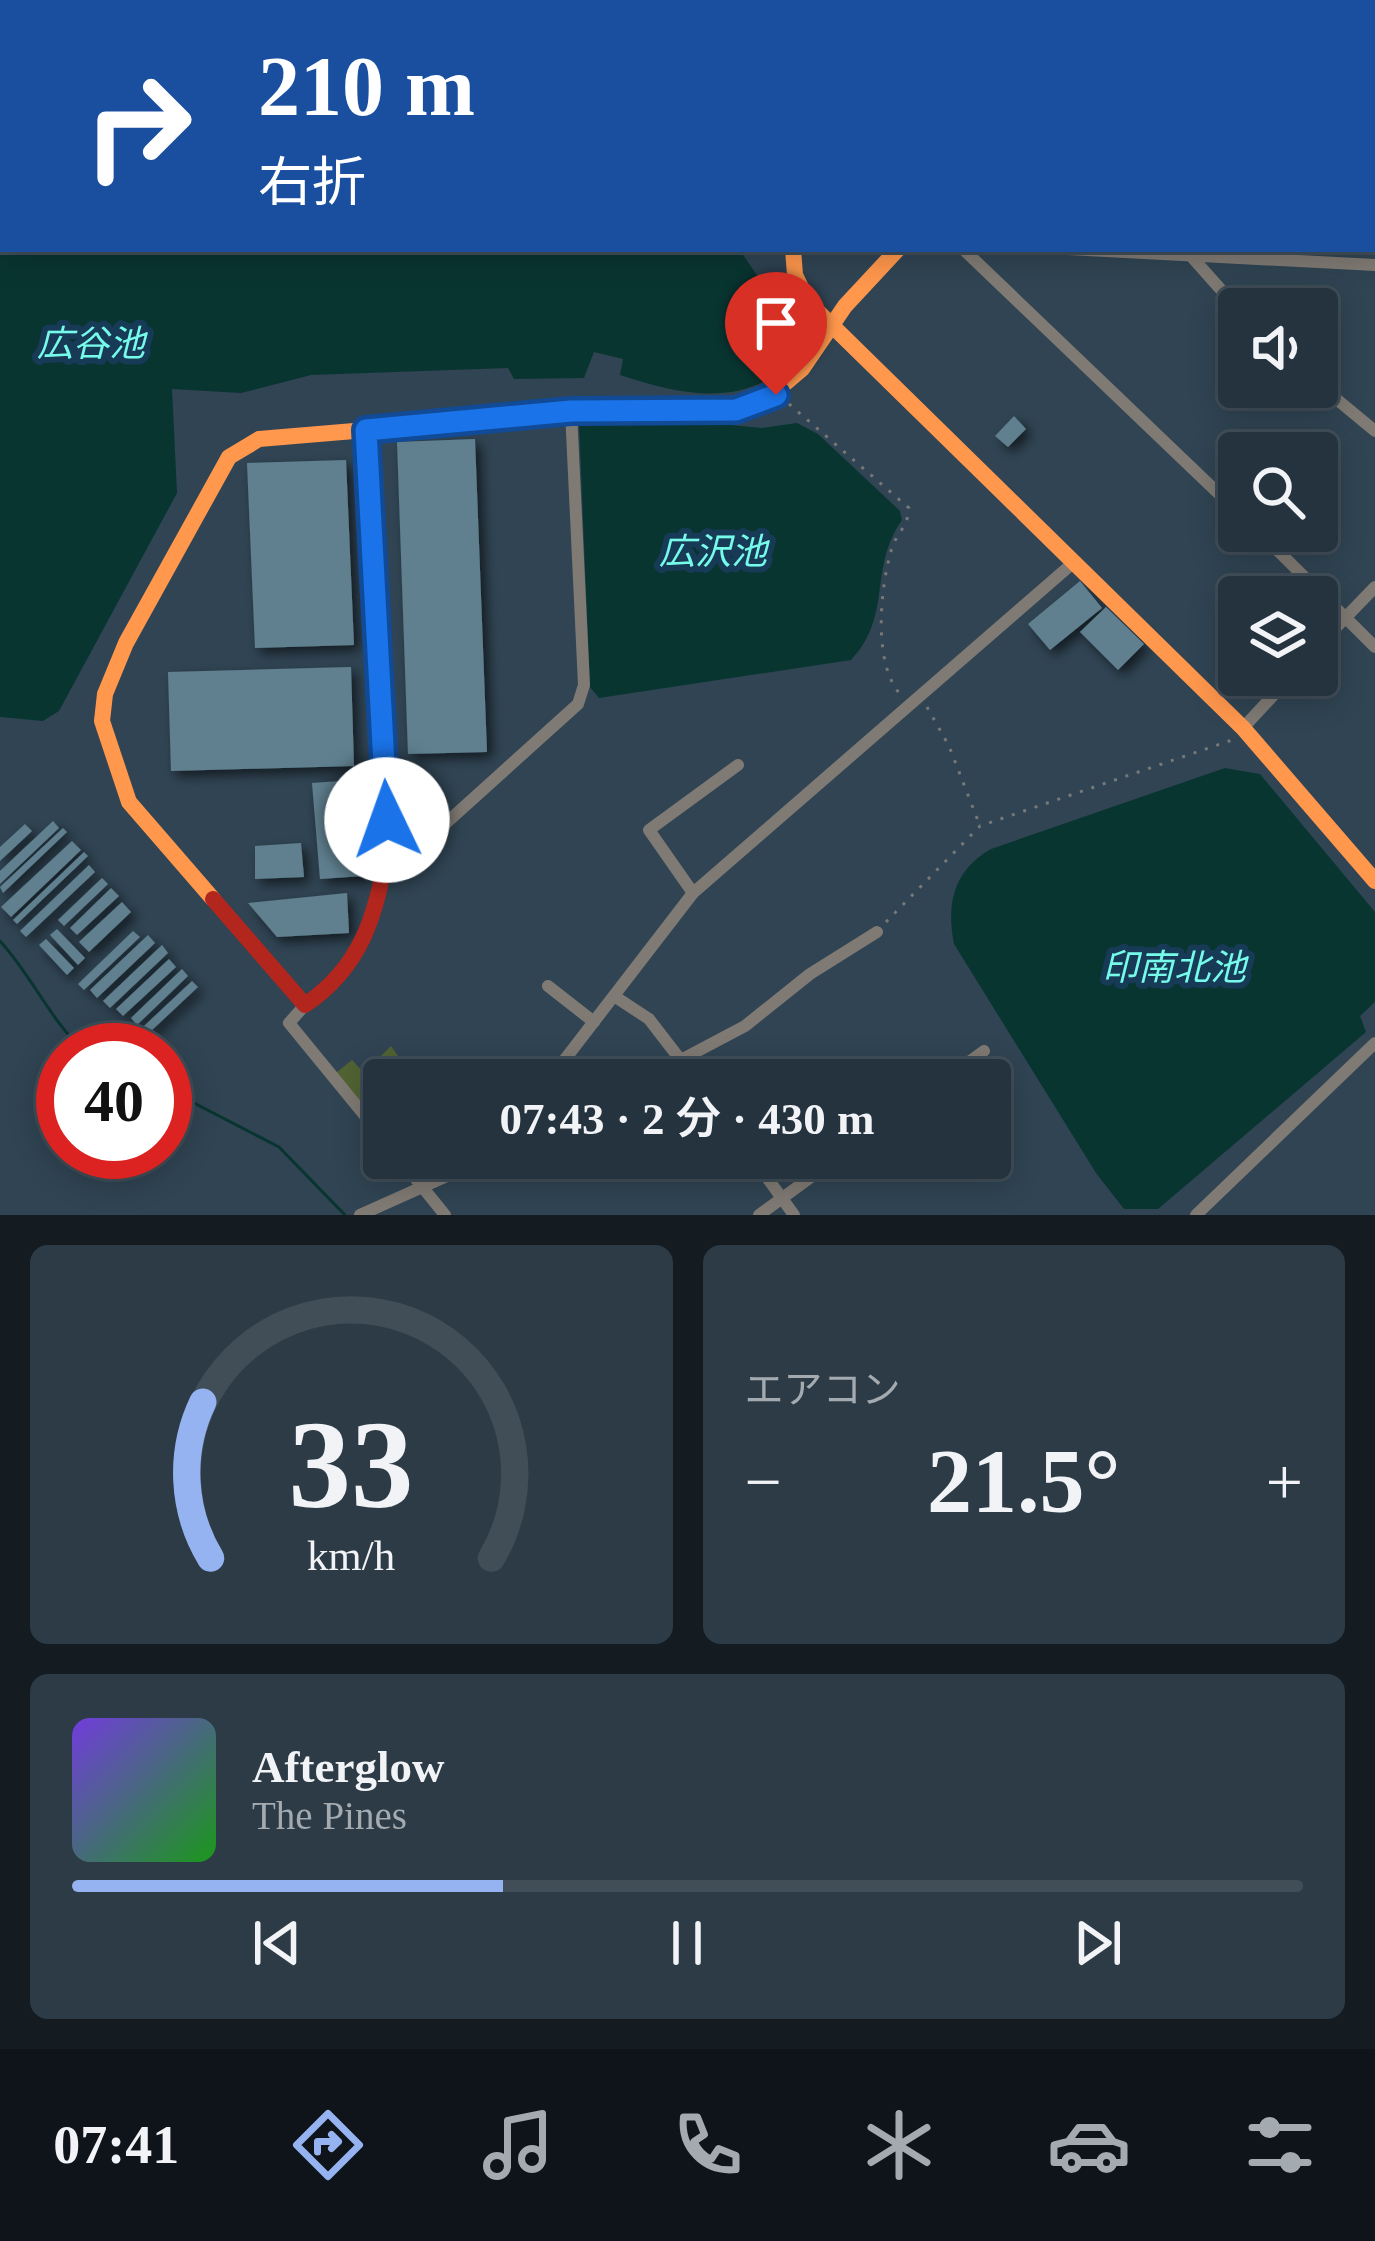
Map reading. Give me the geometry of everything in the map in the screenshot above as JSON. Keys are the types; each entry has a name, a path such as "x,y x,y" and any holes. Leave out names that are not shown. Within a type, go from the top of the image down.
{"street":[{"path":"793,252 795,275 808,302 1243,728 1375,881"},
{"path":"305,1005 129,802 102,721 105,694 126,643 229,457 259,439 571,411 736,410 776,395 805,371 831,326 895,252"},
{"path":"966,252 1218,493"},
{"path":"1160,252 1375,265"},
{"path":"1191,253 1220,288"},
{"path":"1338,400 1375,431"},
{"path":"382,881 578,704 584,685 571,411"},
{"path":"363,1113 289,1023 354,965 379,911 387,820 366,430"},
{"path":"1280,552 1375,647"},
{"path":"565,1059 694,893 1073,562"},
{"path":"1338,624 1375,587"},
{"path":"1243,728 1273,696"},
{"path":"694,893 649,830 738,765"},
{"path":"614,996 649,1019 680,1058 745,1026 810,974 877,932"},
{"path":"548,986 594,1022"},
{"path":"1196,1215 1375,1043"},
{"path":"973,1059 984,1051"},
{"path":"416,1179 445,1215"},
{"path":"360,1215 438,1179"},
{"path":"768,1179 794,1215"},
{"path":"759,1215 808,1179"}],"path":[{"path":"776,395 818,425 909,508 908,526 891,547 883,666 910,705 925,704 949,746 980,826"},
{"path":"877,932 980,826 1234,741 1243,728"}],"green space":[{"path":"391,1046 400,1059 378,1059"},
{"path":"352,1060 363,1072 363,1114 332,1076"}],"water":[{"name":"広谷池","path":"0,252 741,252 806,347 765,381 720,393 671,389 620,375 623,359 594,352 584,378 514,379 508,368 311,375 241,393 172,389 177,493 59,711 43,721 0,717"},
{"name":"広沢池","path":"690,421 762,428 797,423 818,434 900,511 902,520 886,556 872,626 851,660 599,698 590,687 579,423"},
{"name":"印南北池","path":"1225,768 1260,774 1375,912 1375,1002 1360,1016 1366,1032 1158,1209 1124,1209 1096,1173 954,944 952,901 968,867 991,849"}],"building":[{"path":"1014,416 1026,429 1008,447 995,436"},
{"path":"475,439 487,752 408,754 397,442"},
{"path":"346,460 354,645 255,648 247,463"},
{"path":"1080,581 1102,608 1050,650 1028,624"},
{"path":"1106,607 1144,644 1118,670 1080,632"},
{"path":"351,667 354,766 171,771 168,672"},
{"path":"356,780 364,876 320,879 312,783"},
{"path":"53,821 59,828 0,884 0,871"},
{"path":"25,824 32,831 0,861 0,847"},
{"path":"63,828 67,832 3,893 0,887"},
{"path":"72,841 81,850 11,917 1,907"},
{"path":"301,843 304,877 255,879 255,846"},
{"path":"84,852 88,856 17,924 13,920"},
{"path":"89,865 95,872 26,937 20,931"},
{"path":"102,878 108,884 64,926 58,920"},
{"path":"111,888 119,896 77,935 70,928"},
{"path":"347,893 349,933 277,937 248,903"},
{"path":"122,902 131,912 89,952 79,942"},
{"path":"57,929 85,958 78,965 50,935"},
{"path":"133,931 140,937 84,990 78,984"},
{"path":"148,935 155,943 97,998 90,990"},
{"path":"46,939 74,968 67,975 39,945"},
{"path":"162,945 168,953 110,1008 103,1001"},
{"path":"169,959 176,967 123,1016 116,1009"},
{"path":"182,969 188,976 139,1023 131,1018"},
{"path":"192,981 198,987 160,1023 147,1023"}],"waterway":[{"path":"0,941 59,1023"},
{"path":"192,1102 279,1147 345,1215"}],"traffic: slow":[{"path":"793,252 795,275 808,302 1243,728 1375,881"},
{"path":"571,411 736,410 768,398 802,369 845,306 895,252"},
{"path":"213,899 129,802 102,721 105,694 126,643 229,457 259,439 366,430"}],"traffic: jam":[{"path":"213,899 305,1005 340,974 371,919 387,852 366,430"}],"route":[{"path":"387,820 366,430 571,411 736,410 760,405 776,395"}]}
